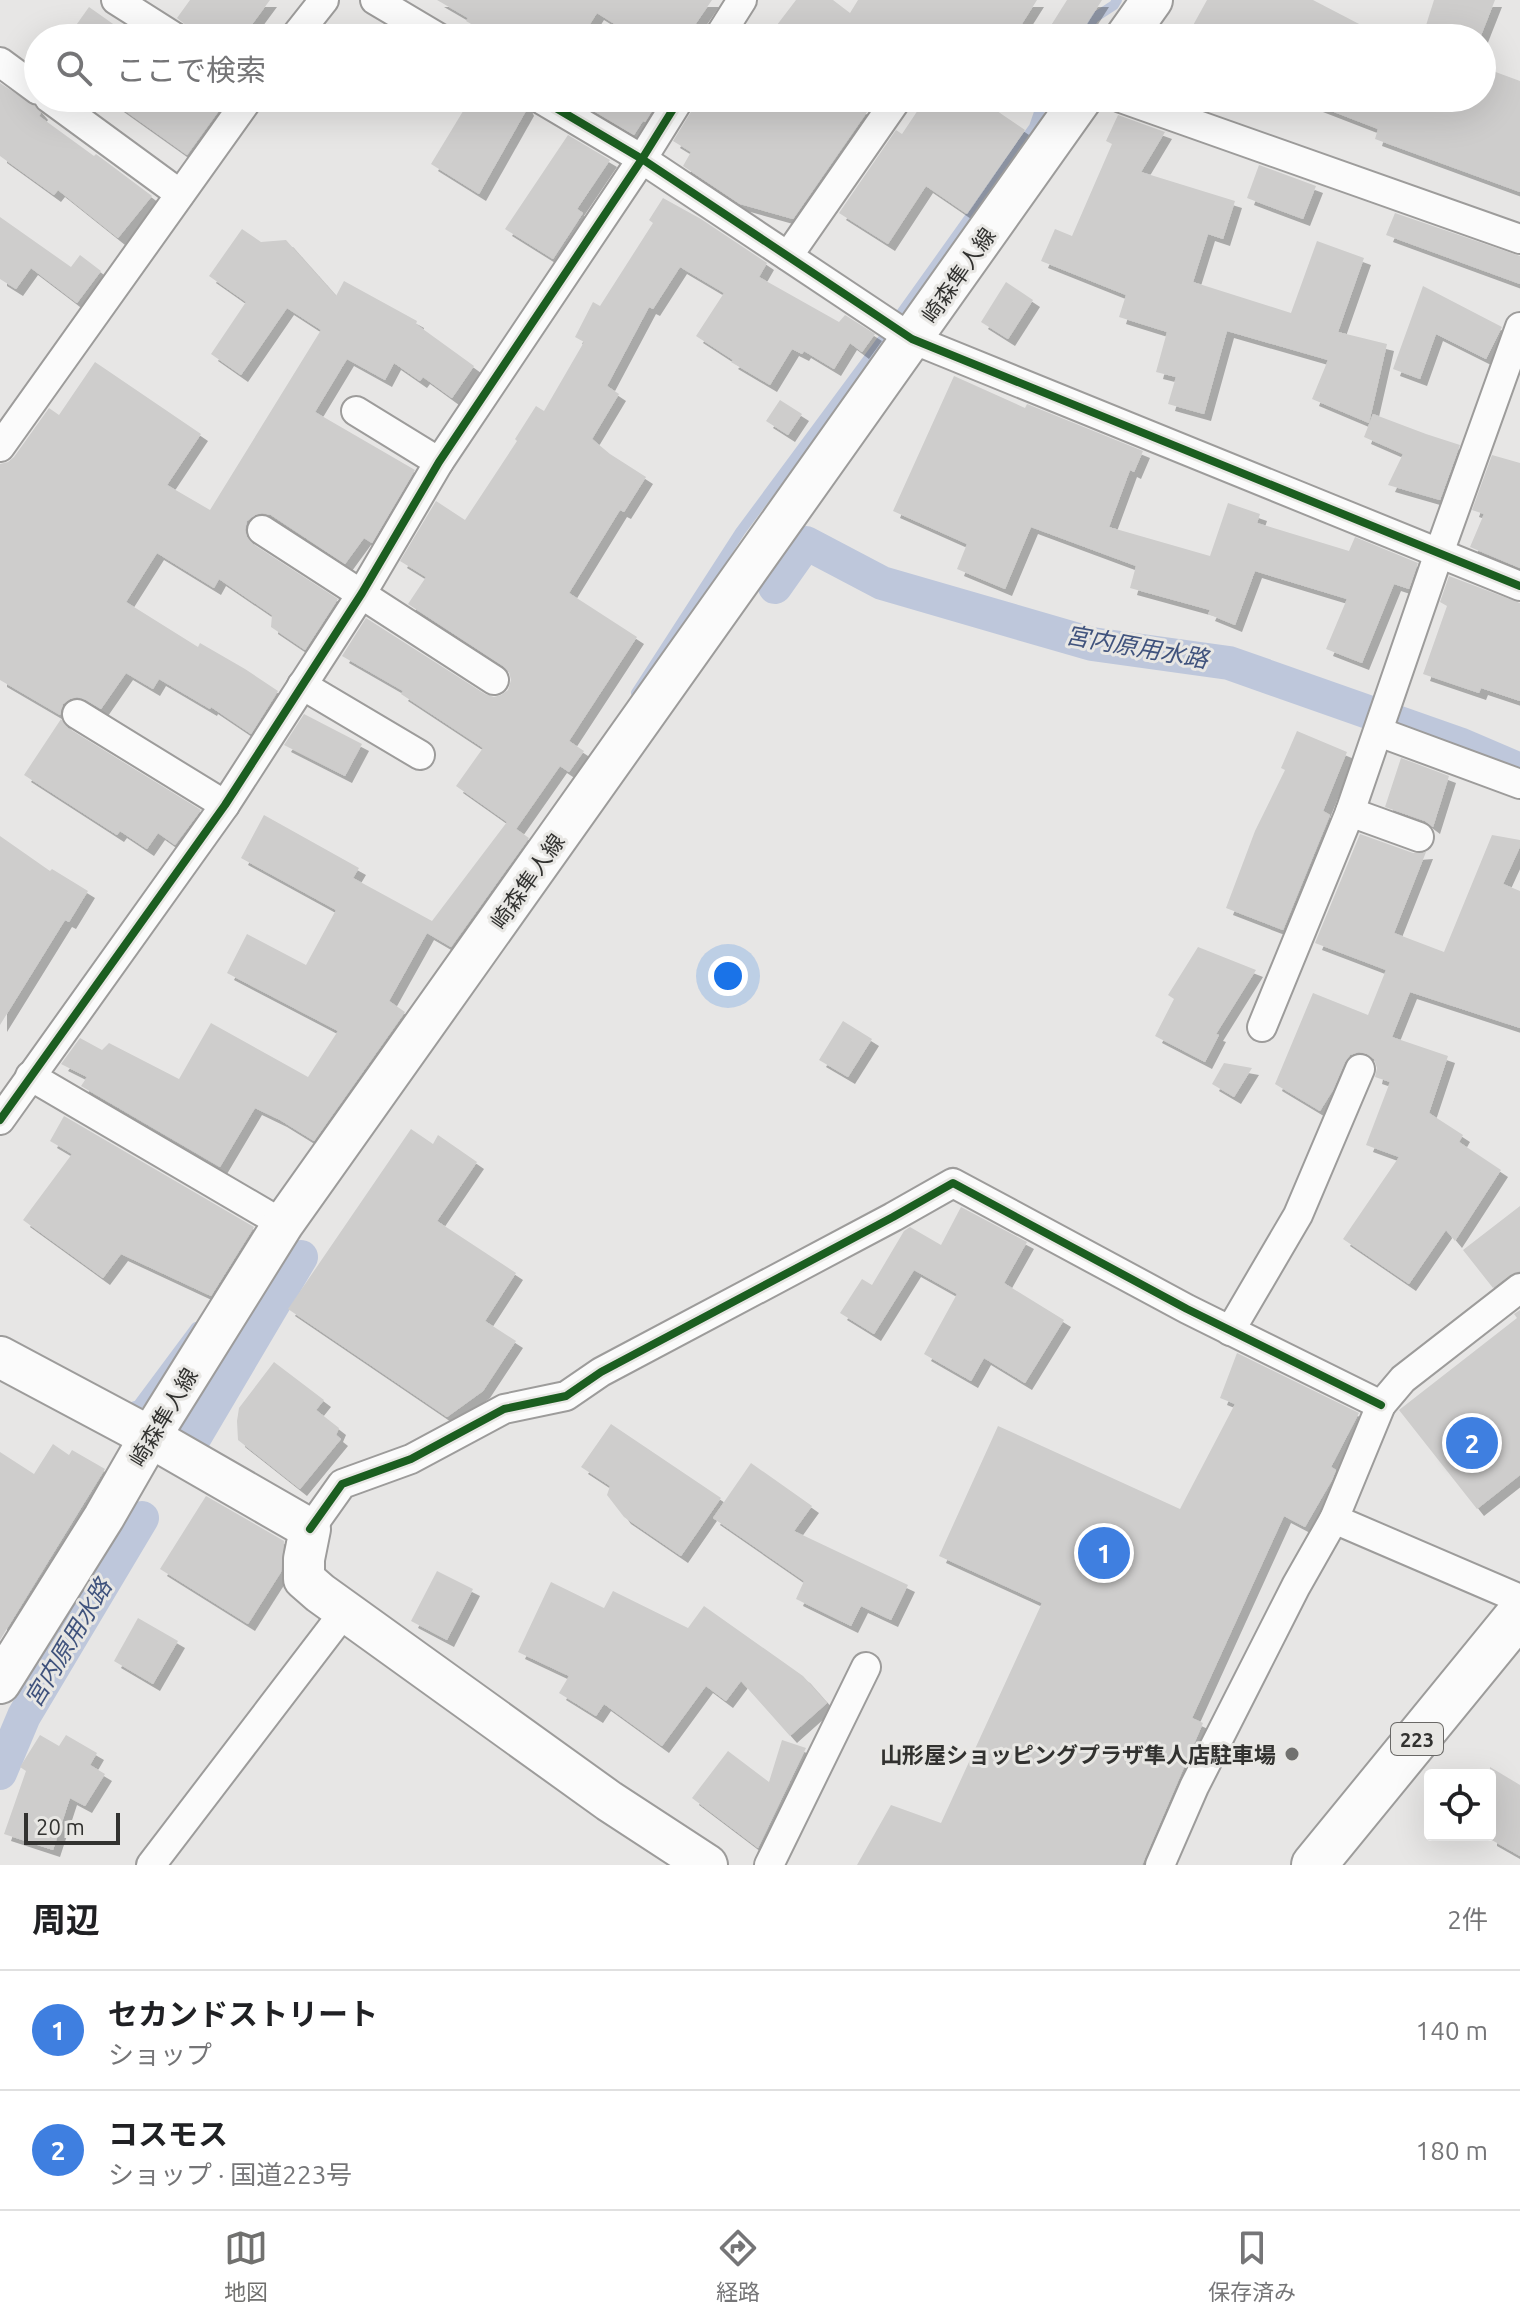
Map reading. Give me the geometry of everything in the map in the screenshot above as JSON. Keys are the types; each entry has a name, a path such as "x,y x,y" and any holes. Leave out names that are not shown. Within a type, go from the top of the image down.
{"highway":[{"name":"223","path":"1314,1865 1520,1613"}],"main road":[{"path":"1135,24 1152,0"},
{"name":"崎森隼人線","path":"0,1683 283,1224 1072,112"},
{"path":"0,1357 150,1437 310,1529 304,1579 320,1593 609,1801 707,1865"}],"street":[{"path":"116,0 154,24"},
{"path":"305,24 324,0"},
{"path":"375,0 415,24"},
{"path":"727,24 742,0"},
{"path":"0,62 24,80"},
{"path":"68,112 180,194"},
{"path":"0,447 239,112"},
{"path":"563,112 642,159 912,339 1520,586"},
{"path":"0,1120 225,805 362,593 439,462 671,112"},
{"path":"788,256 888,112"},
{"path":"1161,112 1520,239"},
{"path":"1262,1027 1350,812 1520,327"},
{"path":"356,411 439,462"},
{"path":"262,530 494,680"},
{"path":"302,685 420,755"},
{"path":"77,714 225,805"},
{"path":"1379,732 1520,784"},
{"path":"1350,812 1419,837"},
{"path":"1230,1331 1298,1215 1360,1069"},
{"path":"30,1076 283,1224"},
{"path":"310,1529 342,1484 411,1459 504,1409 566,1396 601,1372 953,1183 1230,1331 1381,1405"},
{"path":"1160,1865 1194,1787 1296,1586 1334,1519 1381,1405 1403,1379 1520,1288"},
{"path":"1334,1519 1520,1599"},
{"path":"151,1865 345,1611"},
{"path":"769,1865 866,1667"}],"building":[{"path":"190,0 270,0 252,24 185,24 177,18"},
{"path":"437,0 712,0 696,24 615,24 597,13 590,24 471,24 466,21 468,18"},
{"path":"796,0 833,0 850,13 858,0 1037,0 1022,24 778,24"},
{"path":"1067,0 1102,0 1087,24 1052,24"},
{"path":"1207,0 1313,0 1359,24 1194,24"},
{"path":"1434,0 1495,0 1486,24 1426,24"},
{"path":"89,7 113,24 77,24"},
{"path":"1496,72 1520,81 1520,192 1375,139 1378,129 1334,112 1496,112"},
{"path":"0,83 24,99 24,112 40,112 39,116 152,196 118,238 58,190 54,195 0,156"},
{"path":"127,112 218,112 187,155"},
{"path":"463,112 525,112 479,194 431,164"},
{"path":"595,112 651,112 634,135"},
{"path":"691,112 867,112 793,219 740,204 683,166 691,152 673,141"},
{"path":"917,112 999,112 1025,130 967,214 926,186 888,244 839,213 896,130 902,134"},
{"path":"1118,115 1165,132 1141,172 1235,201 1223,239 1208,234 1193,282 1291,313 1317,241 1364,258 1338,332 1387,344 1369,423 1312,399 1328,360 1227,331 1204,414 1168,404 1176,377 1156,372 1167,332 1119,317 1126,295 1041,261 1055,229 1072,236 1112,144 1106,141"},
{"path":"568,135 610,160 577,209 583,213 553,259 505,229"},
{"path":"1259,165 1316,186 1303,219 1247,198"},
{"path":"663,198 767,263 759,277 839,322 845,315 875,334 862,352 850,343 834,369 804,351 802,354 792,349 770,385 696,336 724,293 680,267 653,309 649,307 607,386 619,394 592,439 646,477 624,512 620,510 569,593 637,637 569,741 584,751 569,772 560,766 516,829 529,838 451,947 427,933 389,1001 405,1012 314,1141 255,1108 220,1167 81,1086 87,1077 61,1064 80,1038 102,1050 109,1043 179,1079 211,1023 308,1077 338,1031 227,973 247,934 306,965 336,910 241,858 264,815 359,868 353,878 432,921 507,822 456,786 483,748 401,694 403,691 342,656 366,618 485,694 494,697 508,690 511,680 503,666 408,604 426,577 400,561 436,501 465,520 536,406 544,411 584,342 575,337 593,302 600,306 653,223 649,220"},
{"path":"1395,213 1520,256 1520,284 1386,235"},
{"path":"0,217 71,267 80,255 101,271 77,303 31,268 16,289 0,279"},
{"path":"242,229 261,242 286,240 336,296 344,281 417,321 416,324 474,366 452,398 423,377 420,381 394,363 385,380 347,359 315,412 415,470 372,543 364,538 345,564 271,515 262,513 247,521 245,530 253,544 338,599 305,650 271,627 272,615 219,579 214,588 157,553 126,602 198,647 200,643 278,691 251,734 211,707 159,679 153,689 126,673 101,709 77,697 63,704 60,715 0,680 0,464 14,457 49,408 59,415 95,362 201,434 167,485 210,510 321,330 287,308 241,375 211,354 246,302 209,276"},
{"path":"1006,282 1033,300 1008,339 981,322"},
{"path":"1423,286 1502,327 1486,359 1436,334 1420,379 1393,369"},
{"path":"954,376 1025,408 1027,404 1143,451 1134,472 1130,470 1109,527 1210,556 1228,503 1260,514 1257,523 1349,551 1355,537 1418,563 1409,589 1394,584 1362,663 1326,649 1347,599 1255,571 1235,625 1208,614 1210,610 1130,588 1136,566 1031,527 1005,589 957,569 967,544 893,511"},
{"path":"780,400 802,414 788,435 766,421"},
{"path":"1373,414 1460,445 1440,500 1388,485 1403,454 1364,437"},
{"path":"1492,455 1520,463 1520,568 1470,547 1484,514 1472,510"},
{"path":"1449,576 1520,603 1520,701 1481,688 1479,693 1423,674 1447,606 1440,602"},
{"path":"304,714 362,744 345,776 284,745"},
{"path":"61,719 68,728 201,810 175,845 158,833 147,849 120,831 117,835 24,775"},
{"path":"1297,731 1347,752 1323,811 1330,815 1283,930 1226,908 1255,831 1285,770 1281,768"},
{"path":"1401,758 1449,776 1433,827 1425,821 1385,807"},
{"path":"1360,834 1413,853 1426,852 1394,933 1444,952 1492,835 1520,840 1520,847 1503,884 1520,891 1520,1028 1410,992 1392,1037 1448,1056 1429,1113 1463,1135 1459,1142 1501,1170 1455,1241 1446,1230 1409,1284 1343,1239 1399,1157 1366,1145 1390,1082 1375,1077 1377,1068 1374,1059 1359,1052 1350,1055 1345,1062 1320,1111 1275,1084 1313,993 1368,1015 1386,970 1315,943"},
{"path":"0,836 50,871 52,869 88,891 69,922 65,920 0,1025"},
{"path":"1198,947 1256,970 1216,1034 1219,1035 1205,1062 1155,1036 1174,999 1168,995"},
{"path":"843,1021 872,1039 848,1077 819,1060"},
{"path":"1224,1063 1252,1068 1234,1097 1212,1084"},
{"path":"64,1116 254,1227 211,1296 121,1254 103,1278 23,1220 72,1154 50,1141"},
{"path":"411,1129 433,1144 438,1135 477,1162 437,1221 516,1273 485,1321 516,1341 483,1391 447,1417 288,1309"},
{"path":"1520,1206 1520,1271 1493,1288 1463,1250"},
{"path":"961,1207 1027,1242 1004,1283 1064,1320 1025,1383 984,1358 971,1381 924,1354 957,1294 914,1270 874,1334 840,1313 862,1279 872,1285 904,1231 910,1227 941,1245"},
{"path":"1520,1310 1520,1475 1477,1509 1399,1410 1517,1318 1514,1314"},
{"path":"1237,1353 1359,1413 1331,1467 1336,1470 1332,1480 1305,1527 1284,1516 1192,1718 1203,1723 1142,1865 857,1865 891,1805 941,1823 1042,1603 939,1556 998,1426 1180,1509 1235,1404 1220,1398"},
{"path":"274,1362 324,1400 316,1410 339,1428 336,1435 341,1439 300,1489 238,1440 239,1408"},
{"path":"611,1424 721,1498 681,1556 624,1517 607,1495 610,1486 581,1467"},
{"path":"53,1444 69,1455 72,1450 105,1469 0,1640 0,1452 34,1474"},
{"path":"751,1463 812,1506 794,1531 908,1585 891,1620 861,1606 851,1626 796,1599 804,1581 713,1518"},
{"path":"206,1496 284,1541 281,1572 248,1624 160,1569"},
{"path":"437,1571 473,1589 447,1640 411,1621"},
{"path":"551,1582 604,1608 613,1591 688,1628 704,1606 803,1676 827,1703 790,1736 741,1681 726,1701 706,1686 662,1746 604,1704 596,1716 559,1693 569,1676 518,1652"},
{"path":"138,1618 178,1641 153,1684 114,1661"},
{"path":"40,1735 59,1746 66,1735 97,1753 90,1765 105,1774 85,1806 70,1798 53,1850 4,1834 26,1771 20,1767"},
{"path":"782,1740 806,1748 758,1848 692,1798 728,1751 769,1782"},
{"path":"1496,1771 1520,1785 1520,1856 1494,1841 1496,1841"}],"waterway":[{"path":"1090,24 1117,0"},
{"path":"897,319 1034,127 1039,112"},
{"path":"636,693 740,532 882,340"},
{"name":"宮内原用水路","path":"775,587 806,543 882,583 1092,644 1229,663 1459,744 1520,770"},
{"name":"宮内原用水路","path":"190,1445 301,1257"},
{"path":"124,1410 138,1405 196,1327"},
{"name":"宮内原用水路","path":"0,1773 24,1716 142,1518"}],"cycle path":[{"path":"563,112 642,159 912,339 1520,586"},
{"path":"0,1120 225,805 362,593 439,462 671,112"},
{"path":"310,1529 342,1484 411,1459 504,1409 566,1396 601,1372 953,1183 1187,1309 1381,1405"}],"place":[{"name":"コスモス","path":"1472,1443"},
{"name":"セカンドストリート","path":"1104,1553"},
{"name":"山形屋ショッピングプラザ隼人店駐車場","path":"1292,1754"}]}
